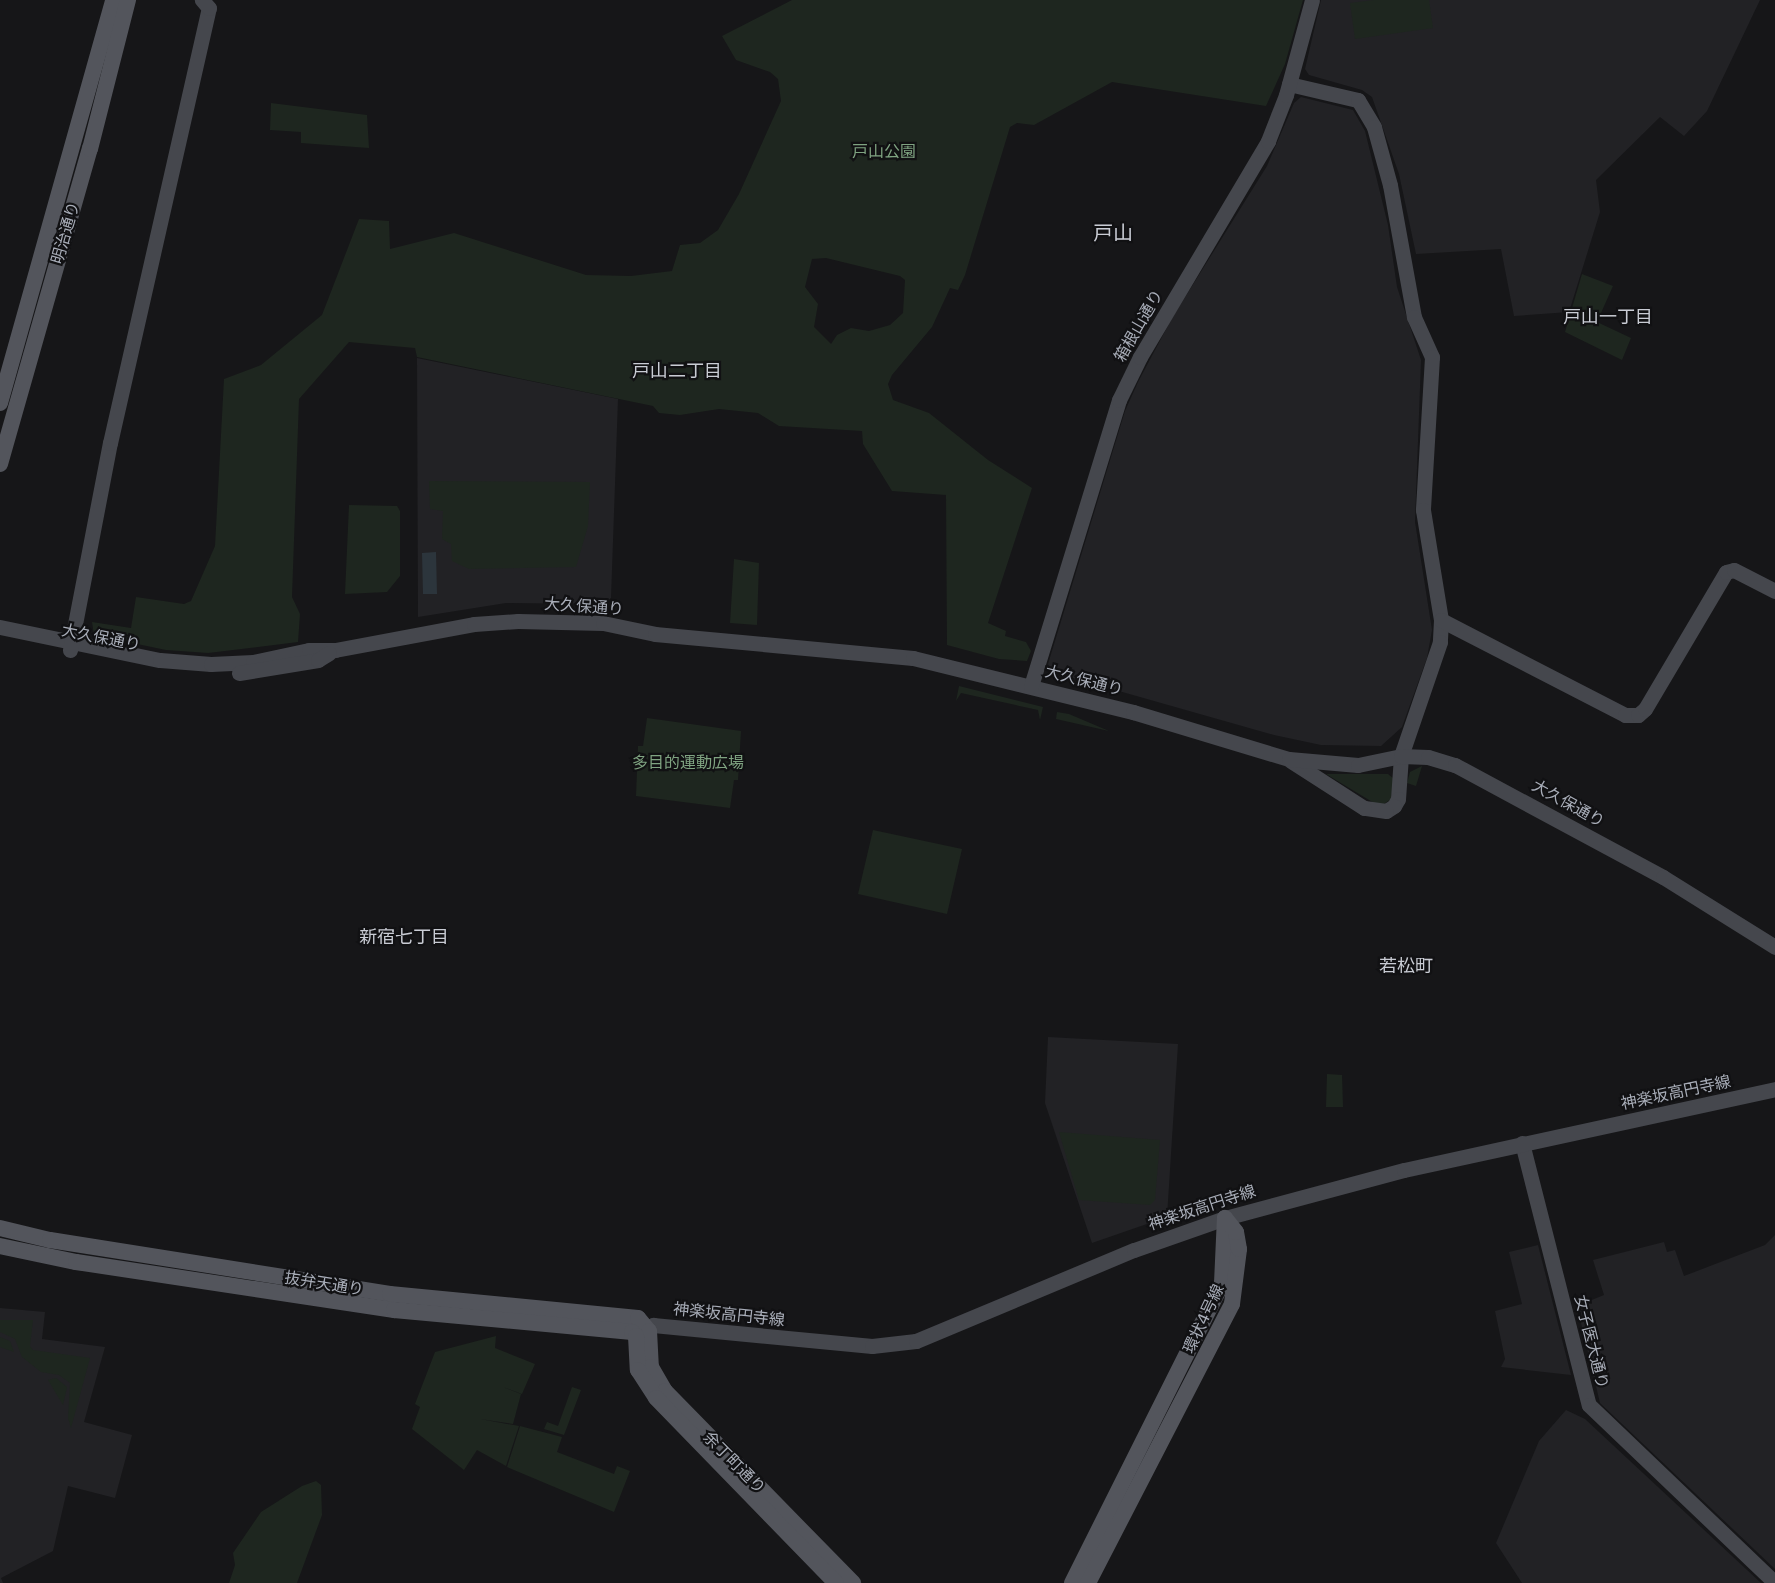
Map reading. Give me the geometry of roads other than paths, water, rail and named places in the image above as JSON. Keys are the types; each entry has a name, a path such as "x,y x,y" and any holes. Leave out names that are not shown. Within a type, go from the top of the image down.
{"main road":[{"name":"明治通り","path":"0,403 113,0"},
{"name":"明治通り","path":"0,464 90,149 128,0"},
{"name":"環状4号線","path":"1071,1583 1222,1283 1225,1218"},
{"name":"環状4号線","path":"1088,1583 1232,1304 1239,1245 1236,1232 1225,1218"},
{"name":"抜弁天通り","path":"0,1228 50,1240 390,1294 628,1314 641,1330"},
{"name":"抜弁天通り","path":"0,1246 76,1262 416,1313 641,1330"},
{"path":"191,1262 210,1257 428,1287"},
{"name":"余丁町通り","path":"641,1330 638,1370 656,1398 836,1583"},
{"name":"余丁町通り","path":"641,1330 651,1367 665,1391 853,1583"}],"street":[{"path":"70,646 110,443 208,8 202,0"},
{"name":"箱根山通り","path":"1031,686 1119,400 1140,357 1253,172 1275,124 1289,84 1312,0"},
{"path":"1289,84 1358,100 1374,127 1390,185 1414,316 1432,357 1423,510 1441,620 1440,642 1401,756 1398,799 1386,811 1364,808 1289,759"},
{"path":"1441,620 1625,715 1638,715 1645,709 1726,572 1734,570 1775,591"},
{"name":"大久保通り","path":"0,627 181,673 210,675 258,671 318,660 335,650 474,624 603,623 655,634 913,658 1031,686 1289,759 1358,765 1401,756 1428,757 1455,765 1539,807 1678,885 1775,947"},
{"name":"大久保通り","path":"0,636 70,646"},
{"name":"神楽坂高円寺線","path":"641,1330 850,1346 916,1341 1134,1250 1225,1218 1342,1185 1522,1143 1775,1089"},
{"name":"女子医大通り","path":"1522,1143 1589,1405 1775,1583"}],"district":[{"name":"戸山","path":"1113,233"},
{"name":"戸山一丁目","path":"1608,317"},
{"name":"戸山二丁目","path":"677,371"},
{"name":"新宿七丁目","path":"404,937"},
{"name":"若松町","path":"1406,966"}],"park label":[{"name":"戸山公園","path":"884,152"},
{"name":"多目的運動広場","path":"688,763"}]}
